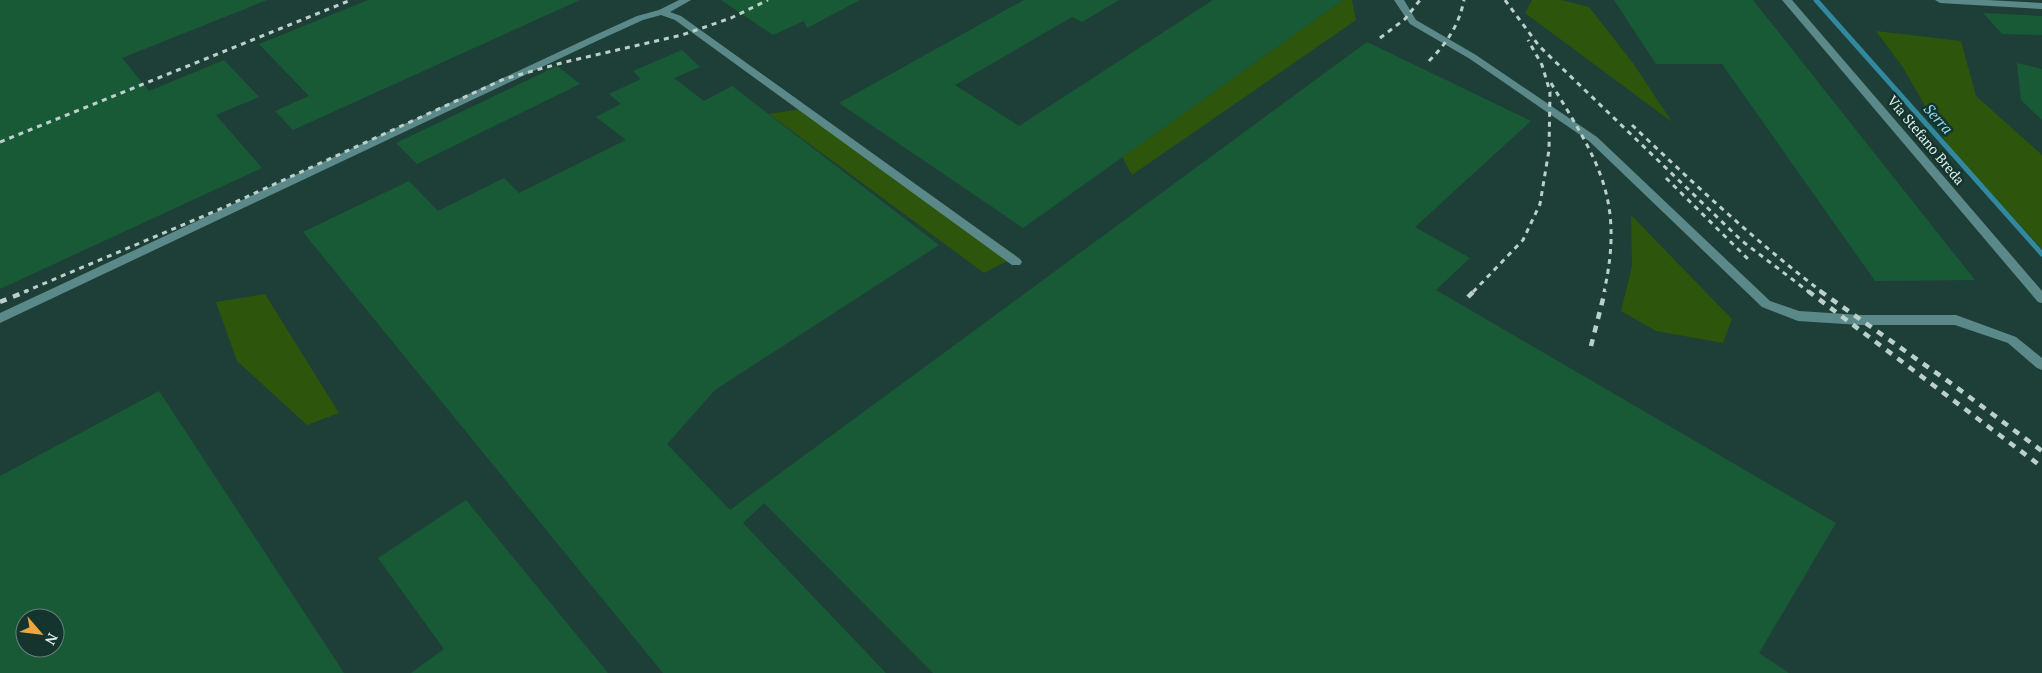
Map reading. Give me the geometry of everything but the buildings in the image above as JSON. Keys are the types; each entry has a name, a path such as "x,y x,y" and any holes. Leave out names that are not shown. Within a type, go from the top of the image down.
{"street":[{"path":"0,318 596,38 640,18 662,12 686,0"},
{"path":"1399,0 1413,22 1473,57 1594,139 1766,304 1798,316 1860,320 1956,320 2012,340 2042,365"},
{"name":"Via Stefano Breda","path":"1786,0 2042,300"},
{"path":"1940,0 2042,6"},
{"path":"662,12 678,18 1016,262"}],"green space":[{"path":"1343,0 1352,0 1356,20 1132,175 1122,157"},
{"path":"1532,0 1561,0 1589,7 1633,63 1672,122 1525,13"},
{"path":"1876,31 1961,41 1976,96 2042,155 2042,249 1950,149 1902,66"},
{"path":"801,109 1017,256 984,273 769,114"},
{"path":"1631,215 1732,319 1723,343 1656,331 1621,311 1632,266"},
{"path":"265,294 339,413 307,425 237,361 216,302"}],"waterway":[{"name":"Serra","path":"1816,0 2042,254"}],"railway":[{"path":"0,142 351,0"},
{"path":"24,292 218,210 504,79 565,62 682,35 731,18 768,0"},
{"path":"1380,38 1405,19 1420,0"},
{"path":"1429,61 1451,33 1459,18 1464,0"},
{"path":"1505,0 1539,46 1742,241 1809,292"},
{"path":"1473,292 1523,240 1540,204 1549,150 1550,92 1542,65 1528,40"},
{"path":"1551,83 1582,135 1603,181 1609,205 1611,231 1610,259 1604,292"},
{"path":"1632,125 1748,232 1822,292"},
{"path":"1666,178 1750,261"},
{"path":"0,302 27,291"},
{"path":"1591,346 1605,291"},
{"path":"1808,291 2042,467"},
{"path":"1820,291 1952,384 2042,451"},
{"path":"1468,297 1473,292"}]}
